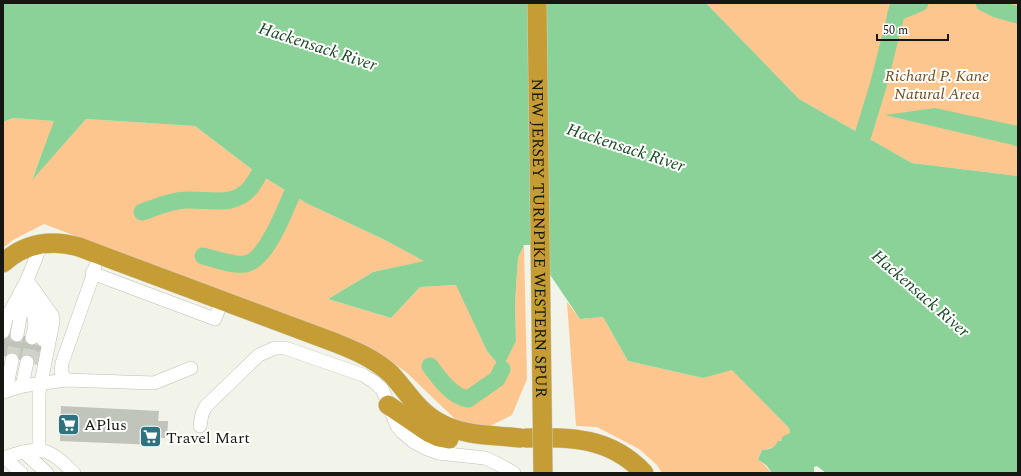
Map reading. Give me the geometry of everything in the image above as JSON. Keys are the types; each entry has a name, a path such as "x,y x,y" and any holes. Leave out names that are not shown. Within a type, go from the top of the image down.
{"highway":[{"name":"NEW JERSEY TURNPIKE WESTERN SPUR","path":"537,3 543,473"},
{"name":"NEW JERSEY TURNPIKE WESTERN SPUR","path":"550,3 556,473"},
{"path":"3,263 19,252 42,243 62,243 79,247 365,355 390,373 424,413 446,426 475,434 520,438"},
{"path":"388,405 423,429 445,439 467,441 520,438 569,438 598,443 608,447 625,457 644,473"}],"lane":[{"path":"3,332 6,319 27,280 42,243"},
{"path":"66,380 62,372 62,363 92,281 92,274 99,255"},
{"path":"92,274 215,319 222,301"},
{"path":"3,306 27,280"},
{"path":"17,335 27,280"},
{"path":"27,280 46,326 37,340"},
{"path":"27,280 53,318 53,326 32,384"},
{"path":"200,426 202,414 208,402 259,355 275,348 290,349 363,375 374,382 382,389 399,430 411,440 427,449 446,454 485,458 514,473"},
{"path":"12,360 5,391 32,384 66,380 154,384 191,368"},
{"path":"8,473 17,456 38,402 32,384 32,364"},
{"path":"17,456 45,451 54,456 74,473"},
{"path":"17,456 21,473"},
{"path":"17,456 34,473"},
{"path":"17,456 47,473"},
{"path":"17,456 44,459 61,473"}],"green space":[{"name":"Richard P. Kane Natural Area","path":"706,3 1018,3 1018,176 912,163 799,99"},
{"path":"13,118 55,121 32,179 86,119 195,126 254,171 306,203 385,240 425,261 373,272 328,299 391,318 420,287 457,285 487,351 502,369 516,340 515,304 518,258 524,245 527,379 512,415 486,428 455,419 406,372 373,349 44,224 13,240 3,248 3,122"},
{"path":"567,302 580,319 603,317 628,361 703,378 732,369 789,428 790,433 773,447 762,450 758,458 772,473 662,473 657,465 639,449 597,427 576,426"}],"water":[{"name":"Hackensack River","path":"3,3 706,3 799,99 912,163 1018,176 1018,473 826,473 817,466 814,467 814,473 772,473 767,466 758,459 762,450 770,449 778,441 781,441 783,436 790,433 789,428 732,370 703,378 628,361 603,317 580,319 530,245 524,245 518,258 515,304 516,341 502,369 487,351 456,285 420,287 391,318 328,299 373,272 424,261 385,240 306,203 254,171 195,126 86,119 32,180 54,121 13,118 3,122"},
{"path":"935,108 1018,126 1018,147 885,115"}],"building":[{"path":"3,331 44,340 39,364 3,356"},
{"path":"61,406 159,411 158,421 168,421 167,438 156,438 156,445 60,441"}],"waterway":[{"path":"863,135 878,86 899,3"},
{"path":"896,13 920,3"},
{"path":"984,3 996,9 1018,15"},
{"path":"142,212 181,200 222,201 237,198 245,194 259,174"},
{"path":"203,256 235,264 245,264 253,261 267,245 273,235 292,194"},
{"path":"430,366 451,391 468,399 497,379 502,369"}],"tunnel":[{"path":"12,360 17,335"},
{"path":"27,362 32,338"},
{"path":"37,365 43,341"}],"place":[{"name":"APlus","path":"68,424"},
{"name":"Travel Mart","path":"150,437"}]}
